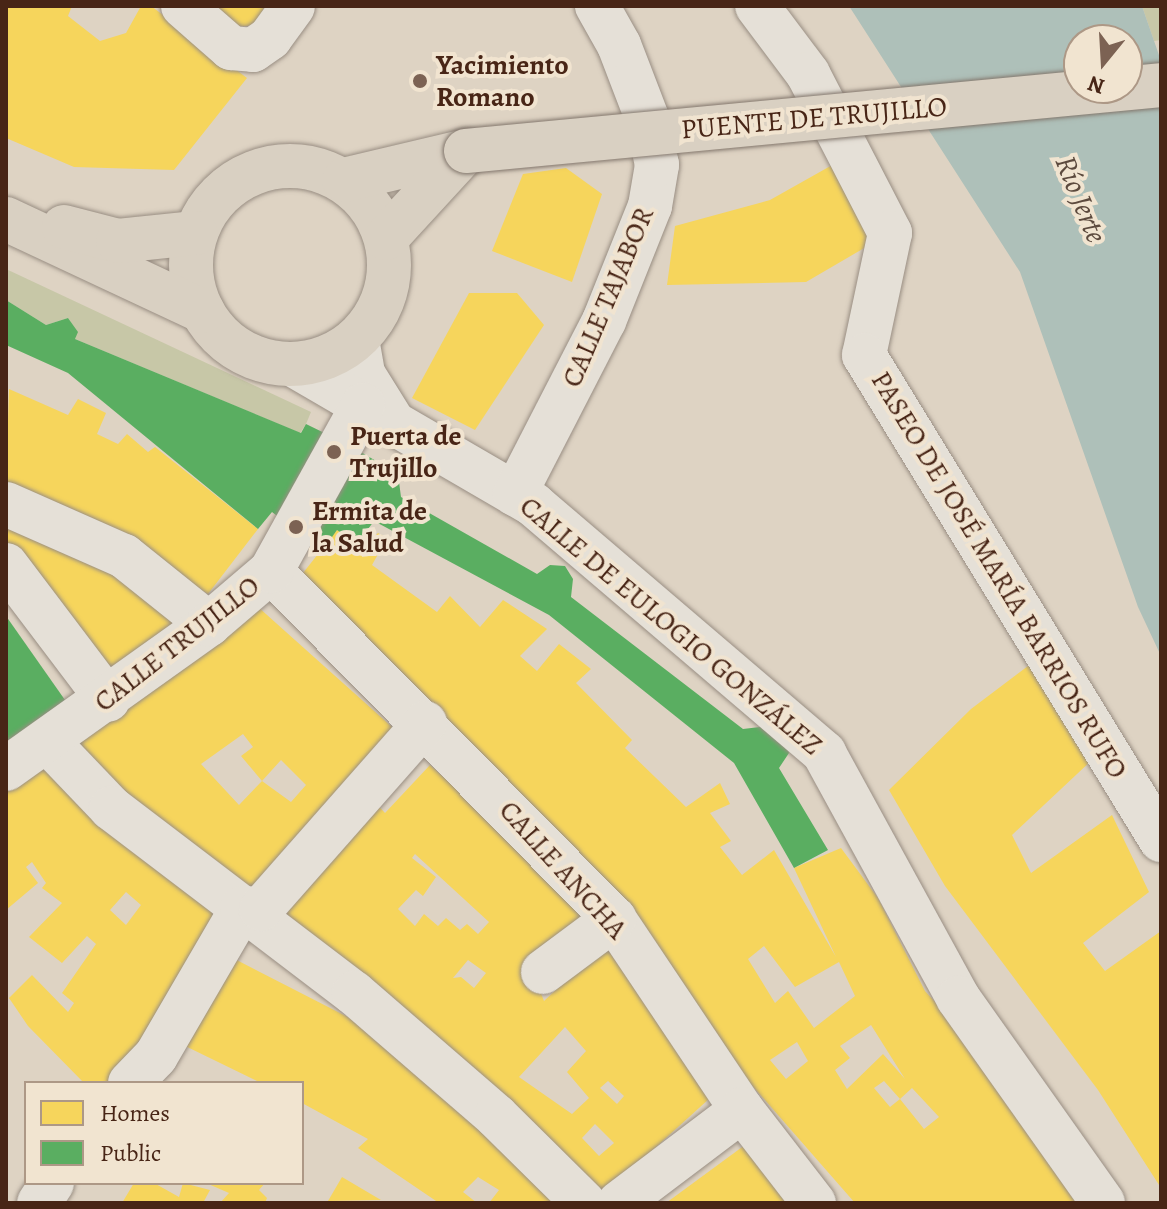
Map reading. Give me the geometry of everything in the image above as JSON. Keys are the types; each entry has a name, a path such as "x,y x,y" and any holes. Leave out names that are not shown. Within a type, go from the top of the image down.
{"main road":[{"name":"PUENTE DE TRUJILLO","path":"344,180 466,151 1161,85"},
{"path":"386,238 466,151"},
{"path":"6,219 202,311 239,351 265,362 292,364 316,361 357,339 386,292 386,238 372,208 344,180 290,166 260,171 232,185 210,206 196,233 193,286 202,311"},
{"path":"6,211 118,241 196,233"}],"street":[{"path":"183,6 231,48 253,50 270,38 293,6"},
{"name":"CALLE TAJABOR","path":"515,494 604,321 650,206 657,165 647,118 619,45 597,6"},
{"name":"PASEO DE JOSÉ MARÍA BARRIOS RUFO","path":"757,6 808,74 890,233 864,355 1161,840"},
{"path":"357,339 363,374 378,415"},
{"name":"CALLE DE EULOGIO GONZÁLEZ","path":"292,364 515,494 845,754 958,998 1103,1203"},
{"name":"CALLE TRUJILLO","path":"6,769 108,700 209,624 271,571 378,415"},
{"path":"6,504 124,556 209,624"},
{"path":"6,565 108,700"},
{"name":"CALLE ANCHA","path":"271,571 425,723 614,919 742,1110 814,1203"},
{"path":"242,908 261,909 425,723"},
{"path":"47,741 111,808 354,993 496,1116 584,1203"},
{"path":"132,1081 156,1056 242,908"},
{"path":"543,972 614,919"},
{"path":"619,1203 742,1110"},
{"path":"39,1203 51,1185"}],"green space":[{"path":"1142,6 1161,6 1161,40 1154,41"},
{"path":"6,269 311,412 306,424 300,433 75,339 77,332 68,318 46,325 6,300"}],"water":[{"name":"Río Jerte","path":"849,6 1142,6 1161,61 1161,656 1138,607 1020,272"}],"building: Homes":[{"path":"6,6 72,6 68,16 100,41 126,33 141,6 151,6 247,78 174,170 74,167 6,138"},
{"path":"207,6 264,6 261,25 234,27"},
{"path":"850,155 890,233 806,282 667,285 675,226 770,200"},
{"path":"566,168 602,194 572,282 492,251 523,174"},
{"path":"469,293 517,293 544,325 475,430 412,398"},
{"path":"9,389 68,415 78,399 106,413 97,434 118,444 127,434 148,452 155,447 258,529 208,594 89,523 6,486"},
{"path":"6,523 70,544 180,616 142,654 114,673 6,541"},
{"path":"337,530 365,548 378,533 397,544 389,554 381,549 372,565 437,612 450,596 480,627 503,600 547,629 520,656 537,671 559,644 591,669 576,683 632,740 625,748 686,807 720,783 730,804 710,813 731,841 720,847 742,875 774,850 836,957 794,868 841,848 878,898 925,991 988,1059 1088,1203 855,1203 303,573","holes":["764,946 795,987 839,962 855,996 814,1028 788,991 775,1003 748,959","871,1025 905,1079 883,1054 847,1089 835,1070 850,1058 840,1046","797,1042 808,1061 786,1079 770,1060","884,1081 900,1099 890,1107 874,1088","912,1088 939,1117 924,1129 900,1099"]},
{"path":"257,606 401,735 259,900 62,748","holes":["243,734 253,747 241,756 262,781 239,805 201,764","281,760 306,785 291,802 262,781"]},
{"path":"1036,660 1093,759 1012,835 1031,873 1112,815 1149,892 1083,943 1105,971 1161,931 1161,1188 1098,1090 945,886 889,790 971,709"},
{"path":"52,752 232,908 114,1081 82,1081 28,1026 9,998 32,975 68,1012 74,1003 62,993 96,944 87,936 62,963 29,937 62,903 42,888 46,883 32,862 26,867 38,883 6,910 6,787","holes":["126,892 141,905 126,925 110,910"]},
{"path":"430,765 594,914 528,961 544,1001 604,944 710,1098 600,1198 274,907 371,798 385,813","holes":["415,854 489,922 478,934 467,924 460,930 446,918 438,926 424,914 415,926 398,909 416,890 423,896 436,877 412,858","468,960 486,973 474,988 461,977 453,978","565,1027 586,1051 567,1072 589,1098 572,1114 519,1077","608,1081 624,1096 617,1104 600,1088","595,1124 614,1143 599,1156 582,1138"]},
{"path":"225,954 375,1031 577,1203 489,1203 499,1190 478,1177 463,1192 477,1203 439,1203 358,1148 368,1139 304,1104 304,1081 257,1081 177,1042"},
{"path":"749,1142 796,1203 666,1203"},
{"path":"342,1177 381,1200 328,1201"},
{"path":"133,1185 158,1185 179,1197 182,1185 210,1190 203,1203 122,1203"},
{"path":"211,1185 263,1185 259,1190 267,1198 265,1203 220,1203 229,1193"}],"building: Public":[{"path":"6,300 46,325 68,318 78,332 75,339 301,433 306,424 349,445 398,474 401,497 537,574 550,565 565,566 573,579 571,597 743,729 768,726 787,744 789,753 779,768 828,850 794,868 734,763 549,615 374,521 357,544 337,530 322,551 272,512 258,529 68,373 6,345"},
{"path":"6,616 72,710 6,754"}],"place":[{"name":"Yacimiento Romano","path":"420,81"},
{"name":"Puerta de Trujillo","path":"334,452"},
{"name":"Ermita de la Salud","path":"296,527"}]}
